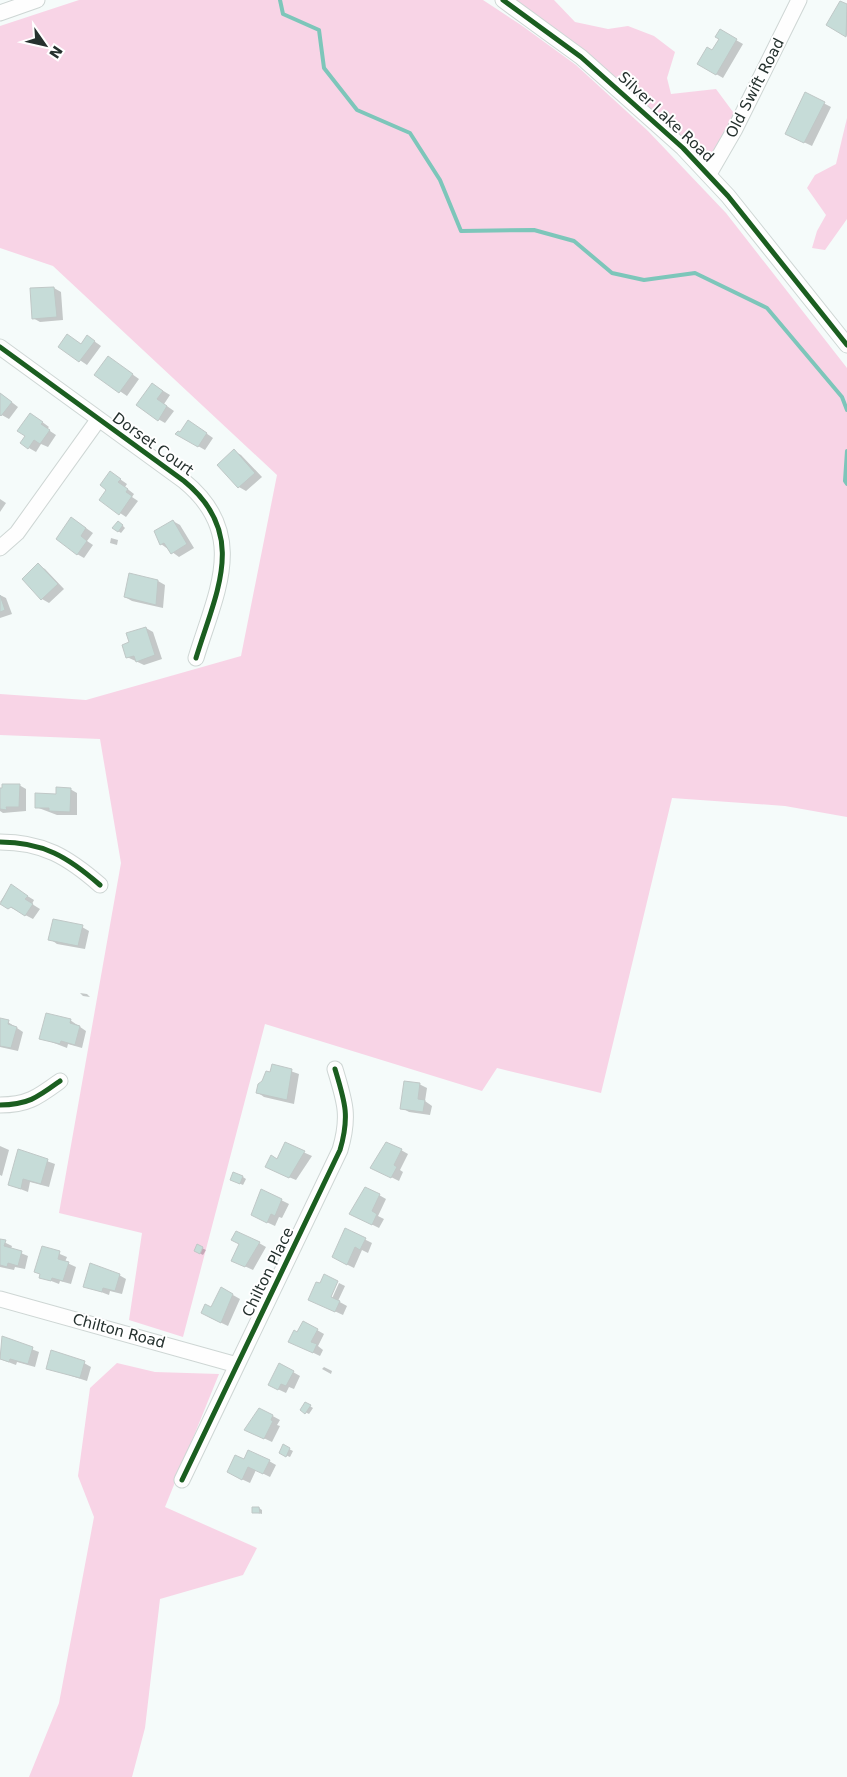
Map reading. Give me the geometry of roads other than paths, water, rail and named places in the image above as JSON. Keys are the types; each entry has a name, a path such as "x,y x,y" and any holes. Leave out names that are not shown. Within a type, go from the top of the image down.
{"street":[{"path":"0,13 37,0"},
{"name":"Silver Lake Road","path":"503,0 596,70 634,102 709,174 847,345"},
{"name":"Old Swift Road","path":"709,174 735,129 799,0"},
{"name":"Dorset Court","path":"0,347 193,488 216,521 224,554 222,570 196,658"},
{"path":"0,548 17,533 98,420"},
{"path":"0,842 28,844 61,855 100,885"},
{"name":"Chilton Place","path":"182,1480 340,1150 347,1120 345,1101 336,1069"},
{"path":"0,1105 26,1104 60,1081"},
{"name":"Chilton Road","path":"0,1299 237,1365"}],"waterway":[{"path":"280,0 283,14 319,30 324,68 357,110 410,133 440,180 461,231 534,230 574,241 612,273 644,280 695,273 767,308 842,397 847,410"},
{"path":"847,451 845,481 847,484"}]}
